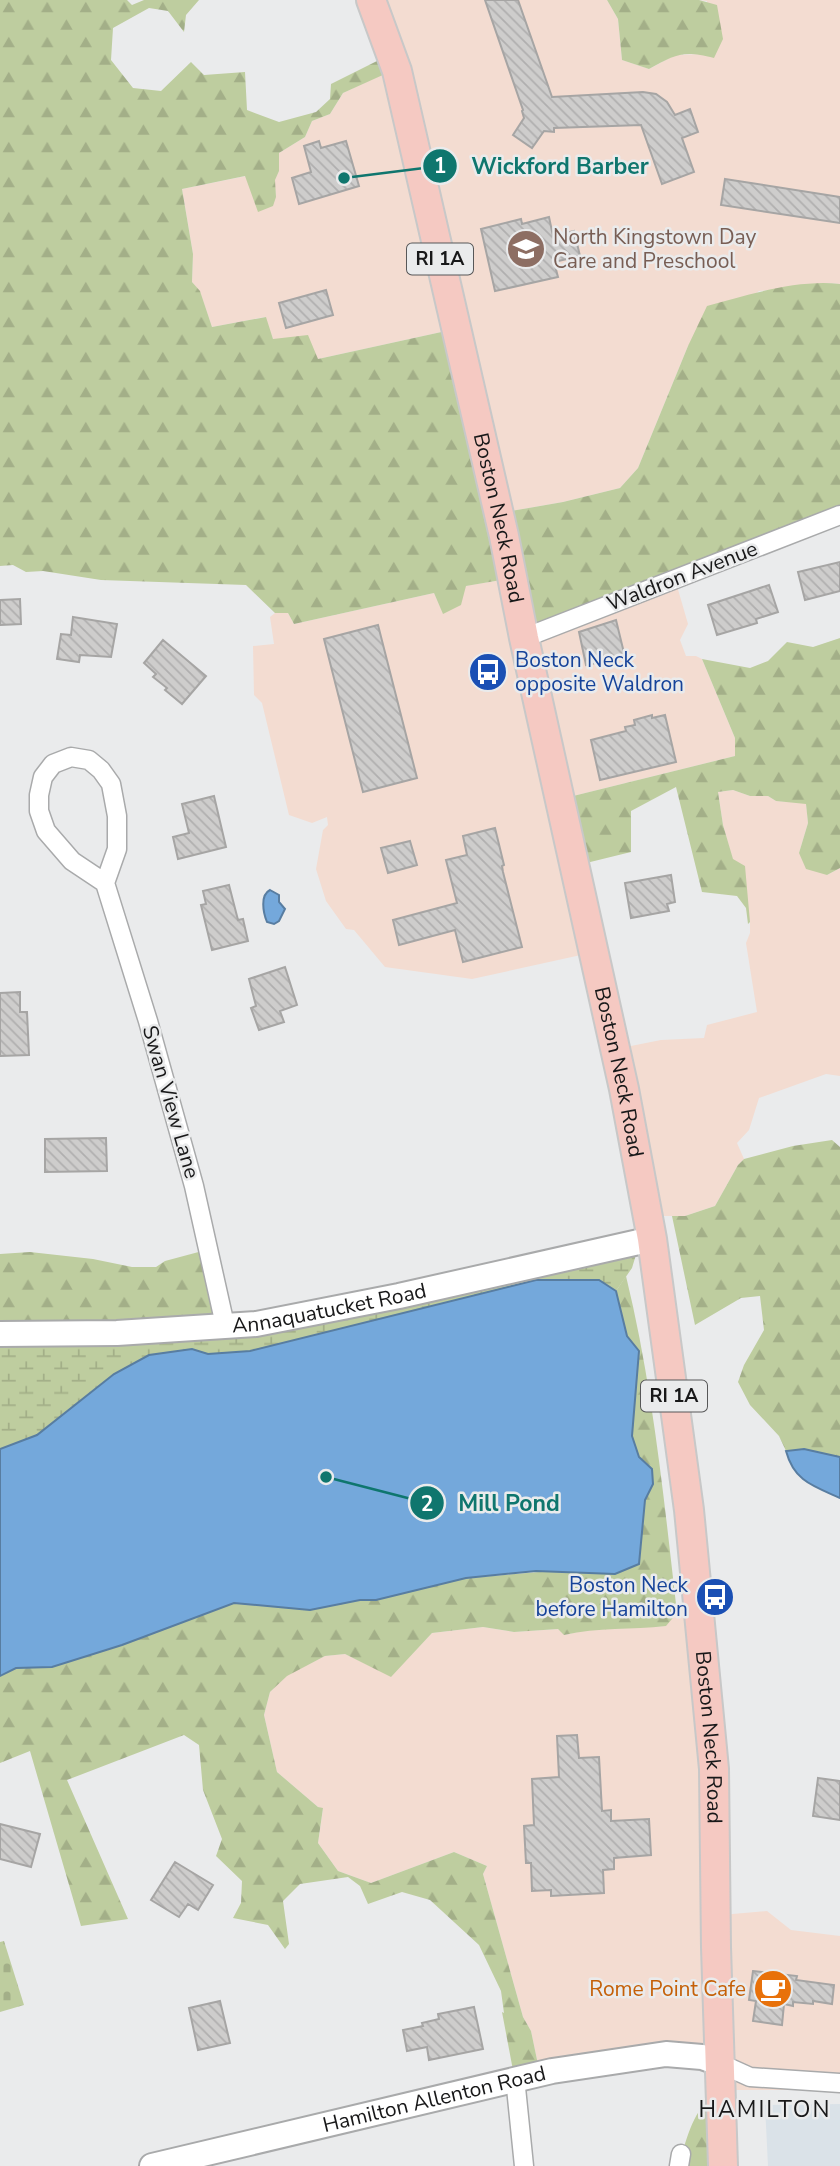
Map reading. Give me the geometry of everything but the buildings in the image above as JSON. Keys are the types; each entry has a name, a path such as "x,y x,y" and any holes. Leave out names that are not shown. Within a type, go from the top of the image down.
{"main road":[{"name":"Boston Neck Road","path":"371,0 397,71 504,536 624,1089 652,1239 689,1510 713,1758 723,2166"}],"street":[{"name":"Waldron Avenue","path":"524,638 840,515"},
{"path":"71,757 89,760 101,769 111,784 117,816 117,849 105,883 72,860 46,831 39,811 43,777 53,764 71,757"},
{"name":"Swan View Lane","path":"105,883 148,1021 194,1185 225,1325"},
{"name":"Annaquatucket Road","path":"0,1334 117,1333 256,1324 398,1296 652,1239"},
{"name":"Hamilton Allenton Road","path":"152,2166 515,2078 666,2054 702,2057 719,2063"},
{"path":"719,2063 750,2077 840,2084"},
{"path":"515,2078 524,2166"}],"shaded area":[{"path":"357,0 607,0 618,19 622,60 649,69 675,55 700,54 707,1 699,0 840,0 840,284 759,291 688,346 638,468 620,488 500,513 446,331 318,359 273,339 265,317 212,327 200,292 192,282 193,254 182,189 246,176 258,211 276,197 274,180 279,171 279,153 305,137 312,121 330,114 343,93 385,73"},
{"path":"507,579 675,579 688,624 680,640 686,656 702,659 735,738 735,756 561,799 590,953 472,979 385,967 354,930 346,929 326,901 316,869 323,830 328,825 327,817 312,823 289,815 262,703 254,695 253,646 274,644 270,617 275,613 288,613 294,624 434,593 443,613 465,586"},
{"path":"733,790 750,796 768,796 776,801 806,803 808,823 799,853 827,875 840,868 840,1076 826,1074 759,1098 749,1130 737,1143 744,1159 715,1206 685,1216 647,1216 616,1049 661,1040 704,1038 707,1025 757,1012 746,943 750,922 723,825 718,792"},
{"path":"697,1590 721,1915 767,1911 791,1930 840,1936 840,2090 725,2090 722,2054 540,2074 531,2031 523,2017 483,1874 487,1866 454,1852 371,1883 338,1871 318,1843 323,1809 277,1772 264,1715 270,1692 287,1675 325,1656 345,1654 391,1676 432,1633 483,1627 514,1632 558,1629 565,1635 585,1630 665,1626"},
{"path":"840,2104 840,2166 768,2166 765,2105"}],"green space":[{"path":"0,0 127,0 132,5 144,0 199,0 186,15 184,32 168,11 149,8 113,28 111,60 133,88 161,91 191,62 204,75 245,72 247,110 279,122 316,112 330,99 331,84 379,60 385,74 343,93 330,114 312,121 305,137 279,153 273,206 258,212 245,176 182,189 193,254 192,282 200,291 212,327 266,317 273,339 308,335 318,359 446,331 500,513 620,488 638,468 707,306 790,286 840,284 840,513 536,630 507,579 466,586 461,605 443,614 434,593 294,624 288,613 275,613 246,585 101,580 43,571 26,572 13,565 0,566"},
{"path":"607,0 699,0 717,5 723,39 714,58 695,54 680,55 649,69 622,60 618,19"},
{"path":"840,638 840,868 827,875 806,869 799,853 808,823 806,804 776,801 768,796 750,796 733,790 718,792 723,825 733,859 745,866 750,922 748,924 746,908 737,896 702,892 676,787 631,811 631,852 574,866 561,799 735,756 735,738 702,659 750,668 768,661 787,642 813,647"},
{"path":"832,1140 840,1147 840,1457 805,1449 786,1451 779,1436 750,1405 738,1382 744,1365 764,1330 760,1296 741,1298 695,1325 672,1216 685,1216 715,1206 744,1159 793,1146"},
{"path":"638,1248 632,1268 616,1291 599,1280 250,1351 208,1354 192,1349 114,1374 37,1435 0,1449 0,1332 206,1326"},
{"path":"206,1250 225,1323 0,1332 0,1254 30,1252 93,1259 132,1267 156,1267 165,1261"},
{"path":"626,1276 651,1402 677,1613 666,1626 564,1635 558,1629 514,1632 483,1627 432,1633 391,1677 345,1654 325,1656 287,1676 270,1692 264,1715 277,1772 318,1807 323,1808 318,1843 338,1871 371,1883 454,1852 487,1866 483,1874 523,2017 531,2031 540,2074 515,2081 502,2012 504,2013 501,1991 479,1945 430,1900 402,1892 368,1904 360,1886 348,1877 300,1884 283,1901 289,1944 285,1949 268,1925 233,1918 241,1903 242,1881 216,1856 222,1839 203,1790 199,1745 184,1735 67,1780 128,1919 81,1926 30,1751 0,1763 0,1676 16,1668 52,1667 122,1645 234,1603 310,1610 360,1600 376,1600 466,1578 639,1564 645,1500 653,1484 652,1469 639,1457 632,1436 639,1351 627,1336 616,1291"},
{"path":"4,1941 24,2005 0,2012 0,1942"},
{"path":"712,2098 726,2166 679,2166 694,2119"}],"water":[{"path":"270,890 279,895 279,902 285,909 279,921 274,924 267,922 264,909 265,896"},
{"path":"536,1280 599,1280 616,1291 627,1336 639,1351 632,1436 639,1457 652,1469 653,1484 645,1500 639,1564 615,1574 536,1571 466,1578 376,1600 360,1600 310,1610 234,1603 122,1645 52,1667 16,1668 0,1676 0,1449 37,1435 114,1374 149,1355 192,1349 208,1354 250,1351"},
{"path":"804,1449 840,1457 840,1498 799,1476 786,1451"}],"place":[{"name":"Wickford Barber","path":"344,178"},
{"name":"North Kingstown Day Care and Preschool","path":"526,249"},
{"name":"Boston Neck opposite Waldron","path":"488,672"},
{"name":"Mill Pond","path":"326,1477"},
{"name":"Boston Neck before Hamilton","path":"715,1597"},
{"name":"Rome Point Cafe","path":"773,1989"}],"district":[{"name":"HAMILTON","path":"765,2109"}]}
